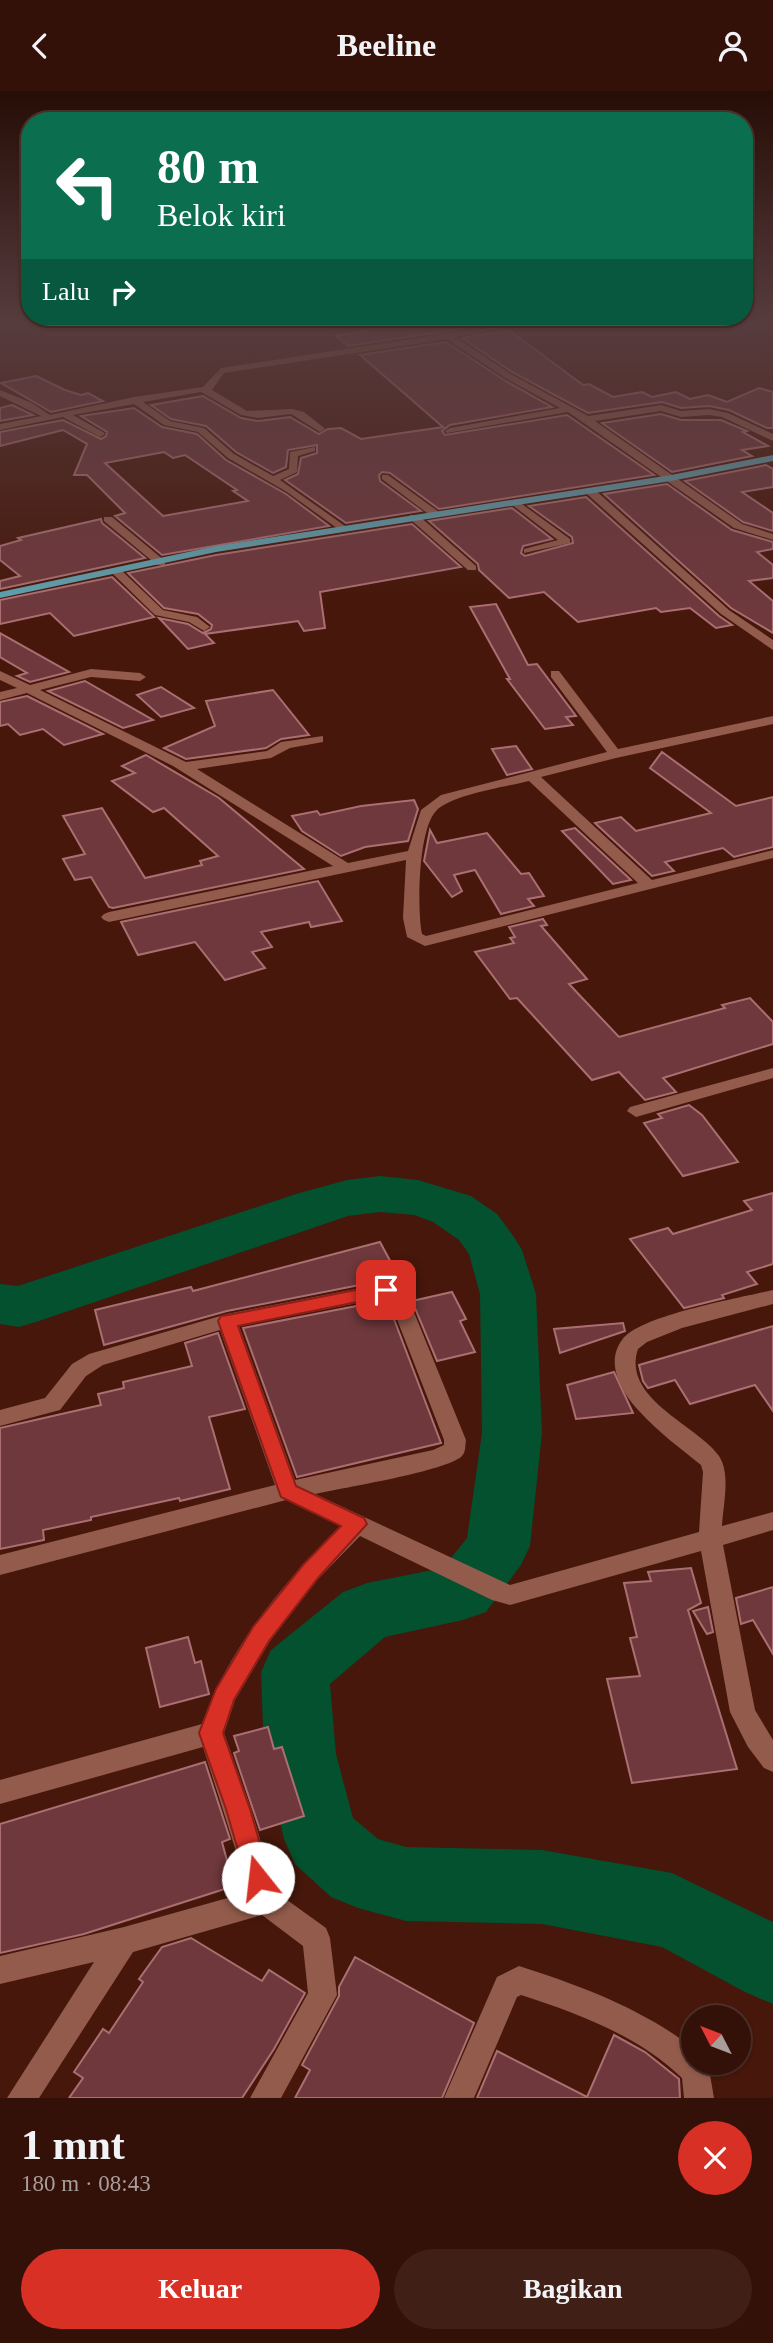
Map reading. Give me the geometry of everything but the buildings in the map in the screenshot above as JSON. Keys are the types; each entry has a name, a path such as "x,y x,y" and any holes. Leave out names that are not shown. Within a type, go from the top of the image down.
{"main road":[{"path":"0,595 161,563 216,549 671,478 773,458"}],"street":[{"path":"0,428 45,418"},
{"path":"71,418 100,434"},
{"path":"159,418 166,423 201,430 231,456 309,502 341,528"},
{"path":"302,418 320,429"},
{"path":"450,431 523,418"},
{"path":"587,419 596,418"},
{"path":"731,418 773,438"},
{"path":"587,419 738,526 772,535"},
{"path":"272,480 294,470 293,454 312,449"},
{"path":"384,477 435,514"},
{"path":"590,491 725,612 773,646"},
{"path":"515,502 566,541 528,551"},
{"path":"414,517 472,568"},
{"path":"108,519 161,563"},
{"path":"117,572 159,613 193,619 204,627"},
{"path":"0,696 91,673 140,677"},
{"path":"555,674 615,754"},
{"path":"0,675 183,767 346,868"},
{"path":"773,720 615,754 533,778 464,793 434,804 428,810 414,854 411,918 415,937 425,941 773,854"},
{"path":"183,767 271,754 286,745 318,739"},
{"path":"533,778 649,885"},
{"path":"109,917 414,854"},
{"path":"636,1111 773,1073"},
{"path":"0,1418 52,1404 79,1370 96,1359 228,1321 377,1290 392,1293 399,1300 456,1440 454,1451 436,1458 288,1491 0,1565"},
{"path":"773,1297 649,1331 630,1345 625,1359 629,1381 648,1408 710,1460 714,1472 710,1537 743,1711 757,1739 773,1760"},
{"path":"228,1321 288,1491 500,1593 510,1595 773,1521"},
{"path":"265,2098 323,1995 316,1938 265,1901 238,1809 211,1733 224,1696 261,1634 310,1572 357,1524"},
{"path":"0,1792 211,1733"},
{"path":"0,1970 124,1941 265,1901"},
{"path":"22,2098 124,1941"},
{"path":"459,2098 507,1987 519,1980 632,2026 668,2046 696,2071 699,2098"}],"waterway":[{"path":"0,1304 19,1307 347,1198 380,1194 418,1198 452,1209 478,1227 495,1250 508,1294 512,1433 498,1546 463,1592 367,1612 295,1672 300,1754 321,1839 358,1871 406,1884 542,1887 672,1911 773,1964"}],"route":[{"path":"258,1878 238,1809 211,1733 224,1696 261,1634 310,1572 357,1524 288,1491 228,1321 386,1290"}]}
